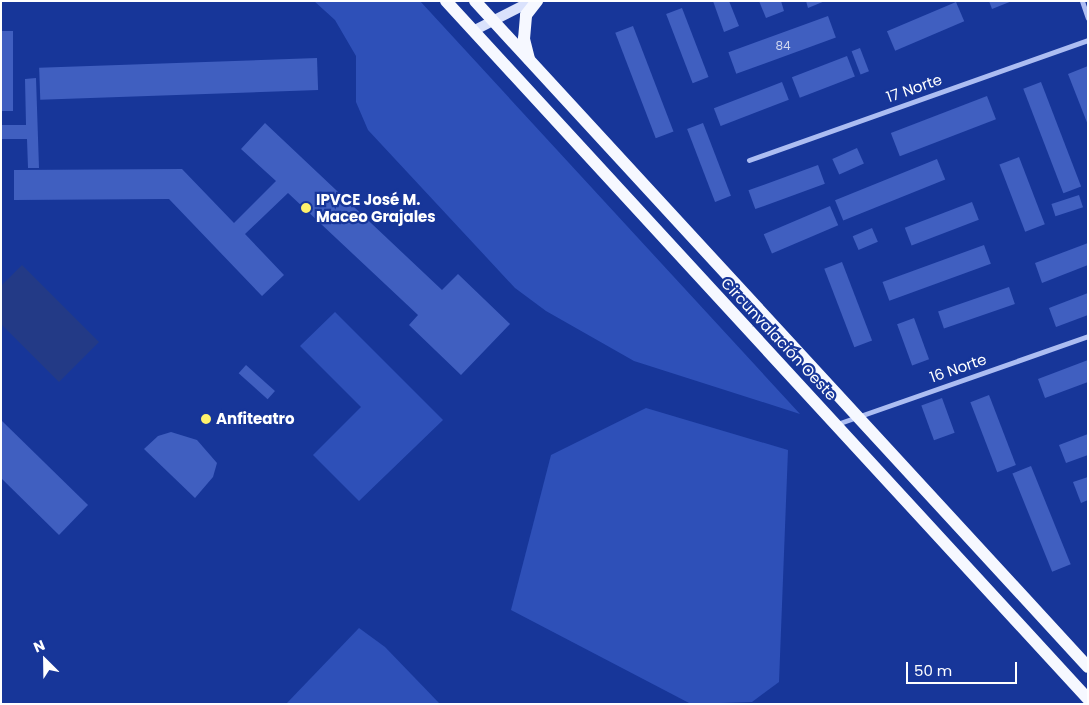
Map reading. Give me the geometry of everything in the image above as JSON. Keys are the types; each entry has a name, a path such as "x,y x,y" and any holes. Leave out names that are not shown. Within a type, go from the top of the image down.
{"main road":[{"name":"Circunvalación Oeste","path":"446,1 1088,699"},
{"name":"Circunvalación Oeste","path":"475,1 856,417 1088,666"},
{"path":"473,31 532,1"},
{"path":"530,62 524,39 526,15 537,1"}],"street":[{"path":"1082,1 1088,18"},
{"name":"17 Norte","path":"749,160 1088,40"},
{"name":"16 Norte","path":"836,424 1088,336"}],"shaded area":[{"path":"314,1 420,1 800,414 634,361 546,311 515,288 368,130 356,102 356,56 335,20"},
{"path":"22,265 99,342 59,382 1,324 1,286"},
{"path":"335,312 443,420 359,501 313,455 361,407 300,346"},
{"path":"646,408 788,450 779,682 752,702 691,704 511,610 551,455"},
{"path":"359,628 385,647 440,704 286,704"}],"building":[{"path":"713,1 729,1 739,26 724,32"},
{"path":"759,1 781,1 784,11 766,18"},
{"path":"806,1 825,1 808,8"},
{"path":"989,1 1012,1 992,9"},
{"path":"956,2 964,21 895,51 887,31"},
{"path":"682,8 709,77 693,83 666,14"},
{"path":"828,16 836,38 736,74 728,52"},
{"path":"633,26 673,131 656,138 615,33"},
{"path":"1,31 13,31 13,111 1,111"},
{"path":"860,48 869,71 861,75 852,51"},
{"path":"847,56 855,77 800,98 792,77"},
{"path":"317,58 318,90 40,100 39,68"},
{"path":"1088,66 1088,125 1068,74"},
{"path":"36,78 39,168 28,168 27,139 1,139 1,125 26,125 25,79"},
{"path":"782,82 789,100 721,126 714,108"},
{"path":"1041,82 1081,187 1063,193 1023,89"},
{"path":"987,96 996,119 900,156 891,133"},
{"path":"265,123 442,290 458,274 510,324 461,375 409,325 418,315 288,193 245,234 284,275 262,296 169,199 14,200 14,170 182,169 234,223 276,181 241,149"},
{"path":"703,123 731,196 715,202 687,129"},
{"path":"857,148 864,164 839,175 832,159"},
{"path":"1019,157 1045,224 1025,232 999,165"},
{"path":"937,159 945,179 843,221 835,200"},
{"path":"818,165 825,184 755,209 748,190"},
{"path":"1079,195 1083,207 1055,216 1051,204"},
{"path":"972,202 979,220 912,246 905,228"},
{"path":"830,206 838,225 772,253 764,234"},
{"path":"872,228 878,242 859,250 853,236"},
{"path":"1088,243 1088,265 1042,283 1035,263"},
{"path":"984,245 991,264 889,301 883,282"},
{"path":"842,262 872,340 854,347 824,269"},
{"path":"1009,287 1015,304 944,328 938,311"},
{"path":"1088,293 1088,315 1056,327 1049,308"},
{"path":"914,318 929,359 912,366 897,324"},
{"path":"1088,360 1088,382 1045,398 1038,379"},
{"path":"246,365 275,391 268,399 239,373"},
{"path":"989,395 1016,465 997,472 970,402"},
{"path":"942,398 955,433 934,440 921,406"},
{"path":"1,420 88,505 59,535 1,478"},
{"path":"171,432 197,440 217,463 213,477 195,498 144,449 158,436"},
{"path":"1088,434 1088,455 1066,463 1059,445"},
{"path":"1031,466 1071,564 1052,572 1012,473"},
{"path":"1088,477 1088,500 1081,503 1073,482"}],"place":[{"name":"IPVCE José M. Maceo Grajales","path":"306,208"},
{"name":"Anfiteatro","path":"206,419"}]}
